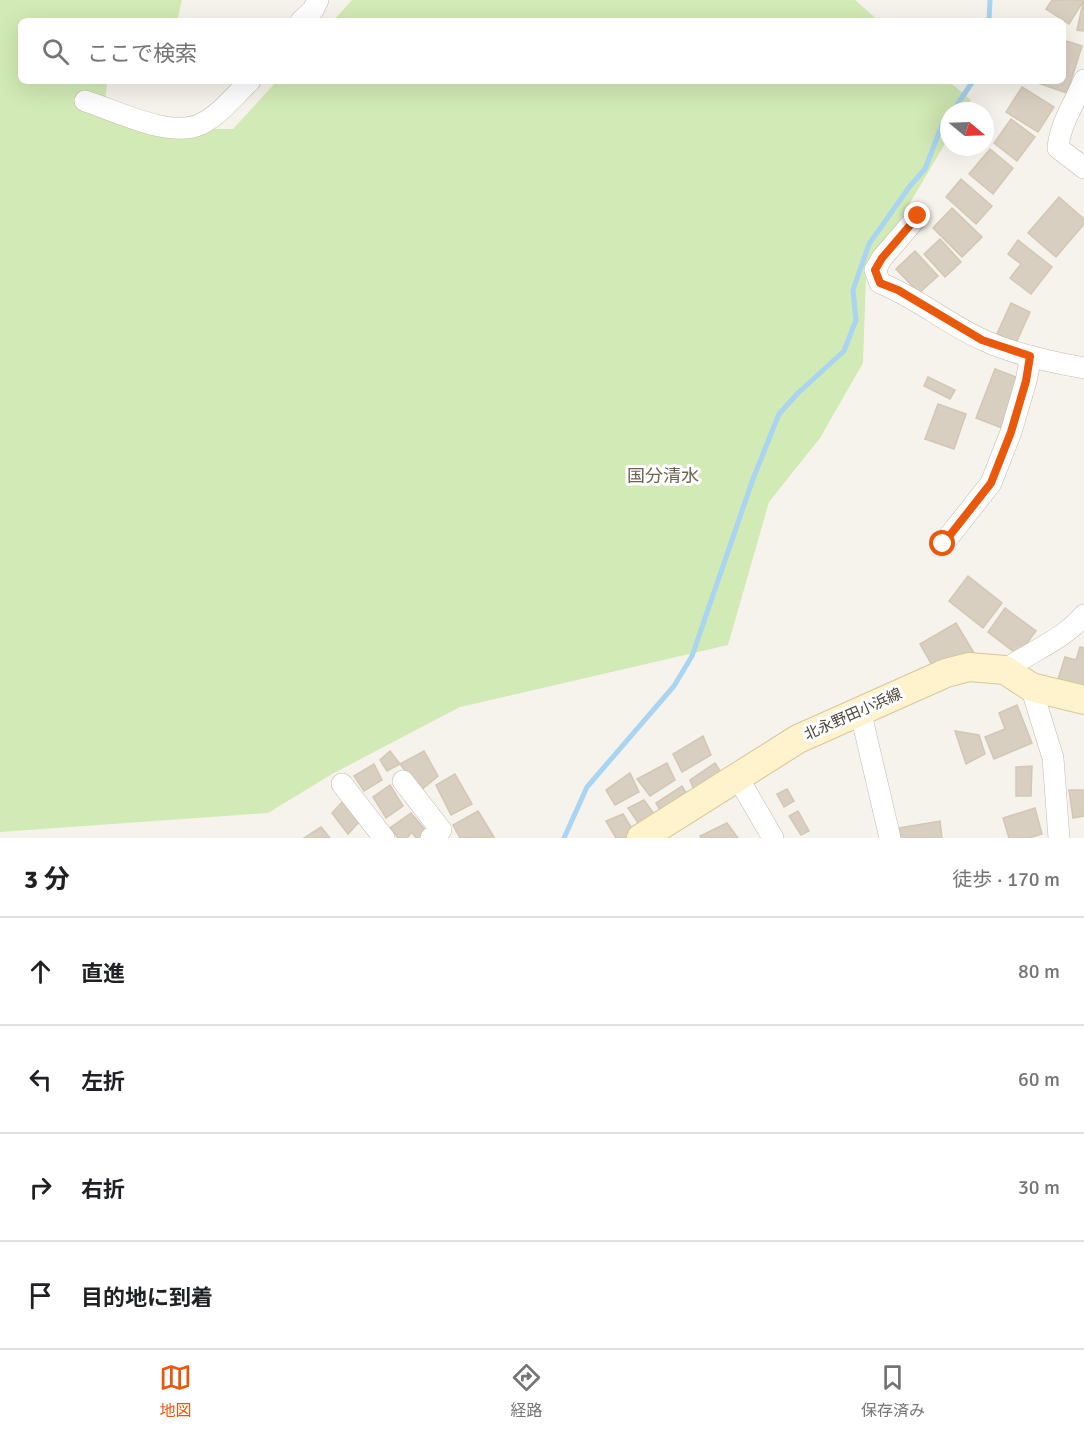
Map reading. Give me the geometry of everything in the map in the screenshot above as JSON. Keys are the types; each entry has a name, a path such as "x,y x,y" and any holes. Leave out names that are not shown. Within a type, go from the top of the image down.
{"main road":[{"name":"北永野田小浜線","path":"640,838 798,739 946,673 969,667 1005,670 1031,687 1084,700"}],"street":[{"path":"305,18 313,10 318,0"},
{"path":"1084,80 1063,123 1058,148 1084,168"},
{"path":"85,100 134,120 172,129 199,125 218,112 247,84"},
{"path":"918,216 882,258 875,270 880,283 898,290 982,340 1030,356 1084,368"},
{"path":"943,544 991,483 1017,412 1030,356"},
{"path":"1005,670 1073,629 1084,615"},
{"path":"1031,687 1053,758 1059,838"},
{"path":"860,711 890,838"},
{"path":"738,778 773,838"},
{"path":"403,781 441,830 431,838"},
{"path":"342,784 376,835"}],"green space":[{"path":"0,0 182,0 178,18 18,18 18,84 107,84 103,119 172,129 233,129 274,84 952,84 971,100 970,102 940,102 940,152 866,277 863,363 820,438 769,502 728,645 460,707 332,774 268,813 0,832"},
{"path":"352,0 855,0 876,18 336,18"}],"building":[{"path":"1052,0 1084,0 1069,24 1066,22 1066,18 1060,18 1046,9"},
{"path":"1084,2 1084,31 1077,30"},
{"path":"1066,41 1082,46 1067,93 1041,84 1066,84"},
{"path":"1022,87 1054,107 1038,132 1006,112"},
{"path":"1011,119 1035,137 1017,161 994,143"},
{"path":"994,152 1013,168 993,194 969,174 984,156 994,156"},
{"path":"961,179 992,206 976,224 946,197"},
{"path":"1059,197 1084,219 1084,224 1056,257 1028,233"},
{"path":"952,208 982,237 962,257 933,228"},
{"path":"940,239 961,262 945,277 924,254"},
{"path":"1018,240 1052,267 1031,294 1010,278 1021,264 1008,254"},
{"path":"915,251 938,276 919,293 896,269"},
{"path":"1011,303 1030,312 1016,343 997,334"},
{"path":"995,369 1021,379 1002,428 976,418"},
{"path":"928,377 955,390 950,399 924,386"},
{"path":"938,404 966,414 954,449 925,439"},
{"path":"968,576 1002,603 983,628 949,601"},
{"path":"1005,608 1036,631 1018,655 988,632"},
{"path":"956,623 974,653 937,674 920,644"},
{"path":"1080,647 1084,648 1084,695 1056,686 1065,657 1076,660"},
{"path":"1017,705 1032,743 994,759 985,737 1005,729 999,713"},
{"path":"955,731 979,735 985,754 966,764"},
{"path":"703,736 711,755 682,772 673,754"},
{"path":"390,751 400,764 387,771 380,760"},
{"path":"424,751 438,776 420,791 400,764"},
{"path":"667,763 675,780 650,796 637,779"},
{"path":"715,763 725,779 696,795 690,780"},
{"path":"374,764 382,780 364,791 354,776"},
{"path":"1032,766 1031,796 1016,796 1016,767"},
{"path":"630,773 639,792 615,805 606,790"},
{"path":"455,774 472,804 451,815 436,785"},
{"path":"390,785 403,806 386,818 373,797"},
{"path":"682,786 691,801 664,817 656,803"},
{"path":"787,789 794,801 784,807 777,794"},
{"path":"1069,790 1084,790 1084,816 1073,818"},
{"path":"644,800 659,821 643,830 628,808"},
{"path":"343,801 361,820 348,834 332,813"},
{"path":"1035,808 1042,834 1029,838 1009,838 1003,818"},
{"path":"478,811 494,837 460,838 453,825"},
{"path":"798,811 809,831 801,835 789,816"},
{"path":"411,813 428,833 416,838 412,832 407,838 398,838 390,828"},
{"path":"623,814 636,835 632,838 616,838 606,821"},
{"path":"940,821 942,838 900,838 898,828"},
{"path":"727,823 738,838 701,838 700,836"},
{"path":"321,827 330,838 304,838"}],"waterway":[{"path":"989,18 990,0"},
{"path":"959,102 971,84"},
{"path":"564,838 587,787 674,686 692,656 753,479 779,414 798,393 844,351 856,320 853,290 869,244 910,186 925,169 940,130"}],"district":[{"name":"国分清水","path":"663,476"}],"route":[{"path":"918,216 882,258 875,270 880,283 898,290 982,340 1030,356 1026,381 1011,432 991,483 943,544"}]}
